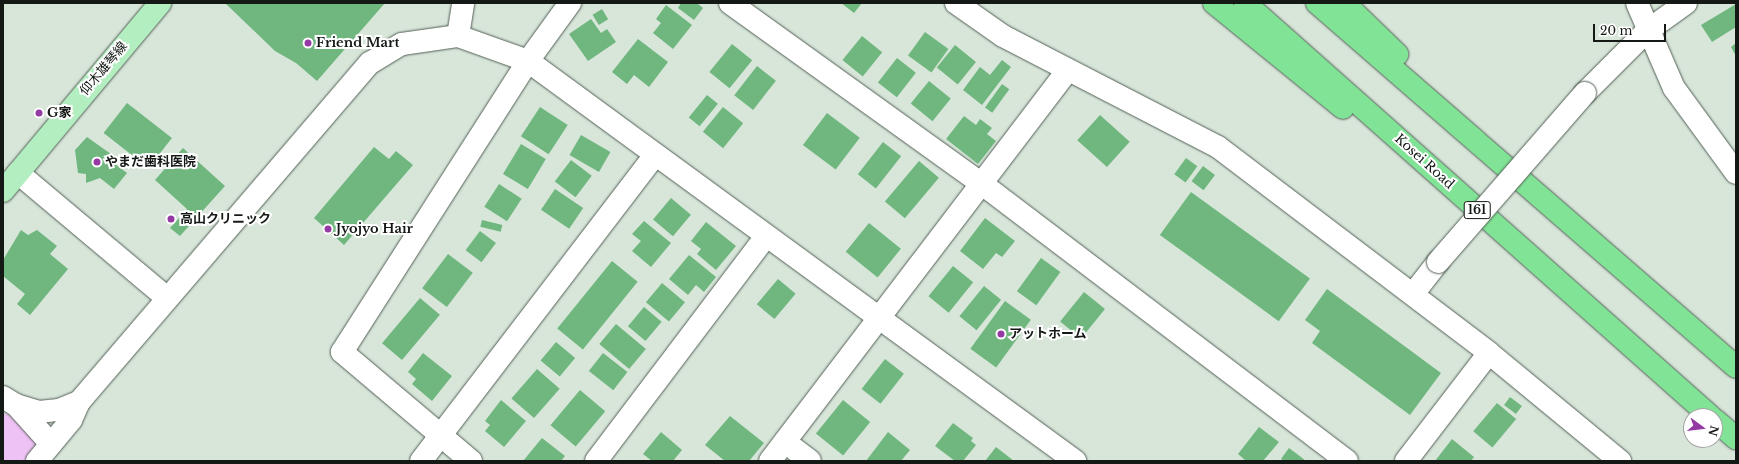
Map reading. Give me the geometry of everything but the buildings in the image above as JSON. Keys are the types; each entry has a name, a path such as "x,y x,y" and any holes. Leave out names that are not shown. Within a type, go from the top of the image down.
{"highway":[{"path":"1214,3 1546,272"},
{"name":"Kosei Road","path":"1245,3 1701,408"},
{"path":"1317,3 1736,367"},
{"path":"1344,3 1578,229"},
{"path":"1723,427 1736,438"}],"main road":[{"name":"仰木雄琴線","path":"3,191 160,3"}],"street":[{"path":"458,36 463,3"},
{"path":"471,461 342,352 528,61 570,3"},
{"path":"730,3 982,184 1347,461"},
{"path":"956,3 1003,36 1067,71 1218,147 1489,353 1620,461"},
{"path":"1637,3 1647,31 1674,88 1736,173"},
{"path":"1413,294 1438,262 1584,93 1647,31 1686,3"},
{"path":"37,461 71,420 79,402 370,63 402,44 458,36 528,61 1075,461"},
{"path":"770,461 1067,71"},
{"path":"421,461 655,155"},
{"path":"18,172 167,298"},
{"path":"596,461 766,236"},
{"path":"1406,461 1489,353"},
{"path":"9,401 39,412 59,410 79,402"},
{"path":"9,401 51,444"},
{"path":"785,442 810,461"}],"shaded area":[{"path":"3,413 10,415 38,441 38,449 28,461 3,461"}],"place":[{"name":"Friend Mart","path":"308,43"},
{"name":"G家","path":"39,113"},
{"name":"やまだ歯科医院","path":"97,162"},
{"name":"高山クリニック","path":"171,219"},
{"name":"Jyojyo Hair","path":"328,229"},
{"name":"アットホーム","path":"1001,334"}]}
